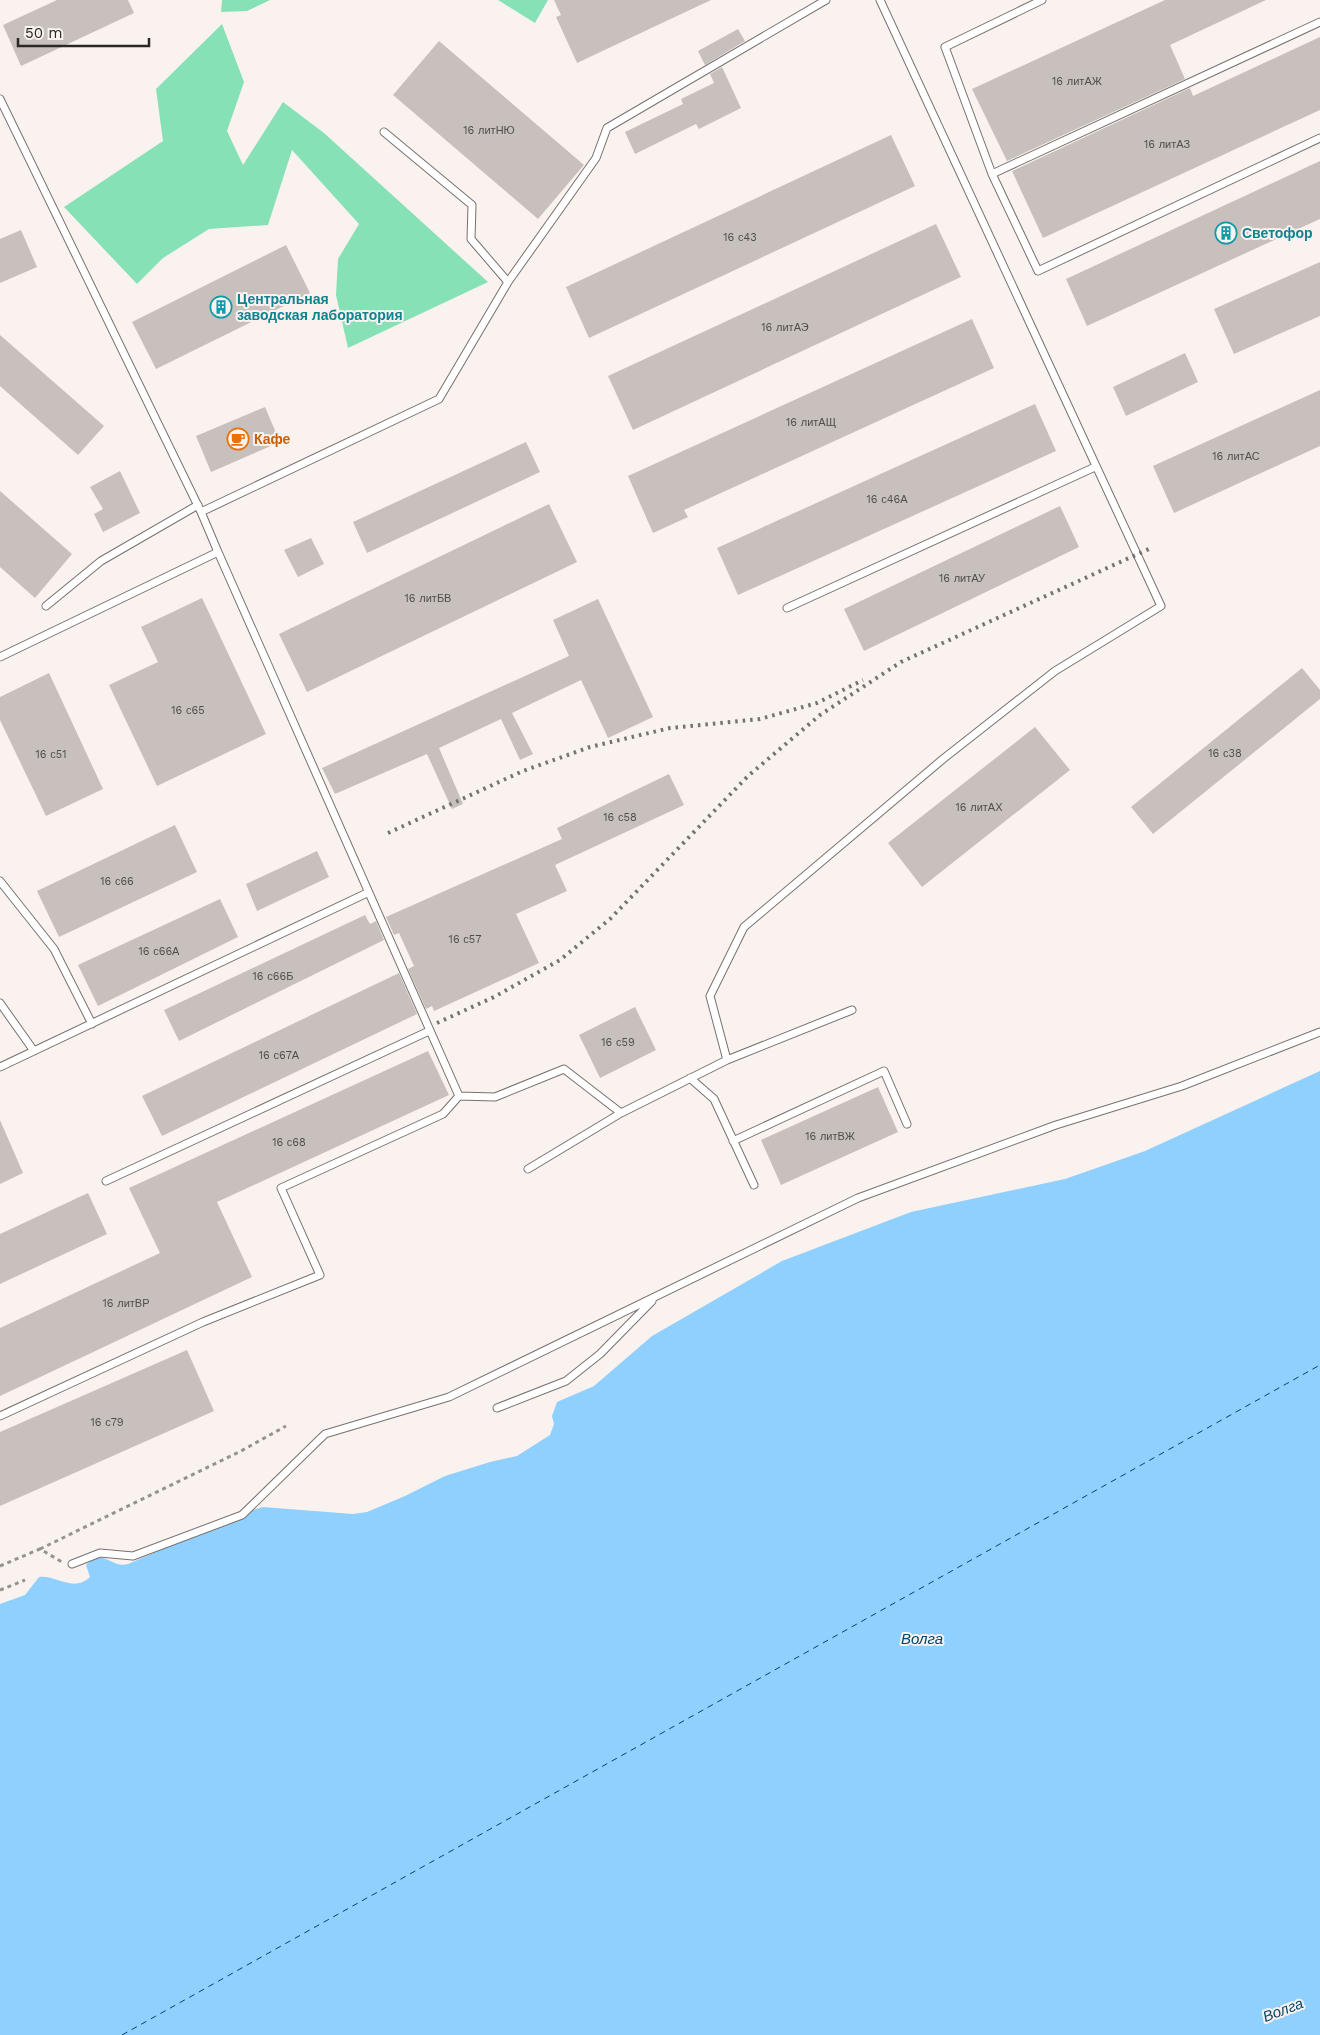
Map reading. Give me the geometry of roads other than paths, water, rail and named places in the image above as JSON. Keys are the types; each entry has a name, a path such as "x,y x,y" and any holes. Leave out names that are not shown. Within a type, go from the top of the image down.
{"lane":[{"path":"46,606 101,562 199,508 439,399 508,282 596,158 607,128 826,0"},
{"path":"727,1060 710,996 744,927 943,759 1055,671 1160,606 880,0"},
{"path":"1042,0 945,47 992,174 1038,271 1320,138"},
{"path":"992,174 1320,22"},
{"path":"0,100 199,508 367,893 459,1096"},
{"path":"384,132 472,205 471,239 508,282"},
{"path":"787,608 1095,466"},
{"path":"0,657 218,552"},
{"path":"0,881 54,949 92,1024"},
{"path":"0,1067 367,893"},
{"path":"0,1003 34,1051"},
{"path":"528,1169 621,1112 690,1078 727,1060 852,1010"},
{"path":"106,1181 429,1031"},
{"path":"72,1564 100,1553 134,1556 242,1515 325,1434 449,1397 858,1198 1056,1125 1182,1086 1320,1032"},
{"path":"0,1416 203,1322 320,1275 281,1188 443,1114 459,1096 495,1097 564,1069 621,1112"},
{"path":"733,1141 884,1071 907,1124"},
{"path":"690,1078 714,1099 754,1185"},
{"path":"497,1408 566,1381 600,1354 656,1297"}],"water":[{"name":"Волга","path":"1320,1071 1320,2035 0,2035 0,1604 25,1595 39,1577 71,1584 84,1582 90,1577 86,1565 92,1560 103,1558 117,1564 128,1564 256,1509 263,1507 353,1514 367,1512 445,1476 517,1456 550,1435 554,1424 552,1416 557,1402 594,1386 652,1336 782,1261 911,1212 1065,1179 1145,1151"}],"railway":[{"path":"437,1023 494,997 560,960 610,919 748,776 820,715 901,662 1151,548"},
{"path":"388,833 523,771 590,747 670,728 760,719 817,703 863,680"}],"place":[{"name":"Светофор","path":"1226,233"},
{"name":"Центральная заводская лаборатория","path":"221,307"},
{"name":"Кафе","path":"238,439"}]}
